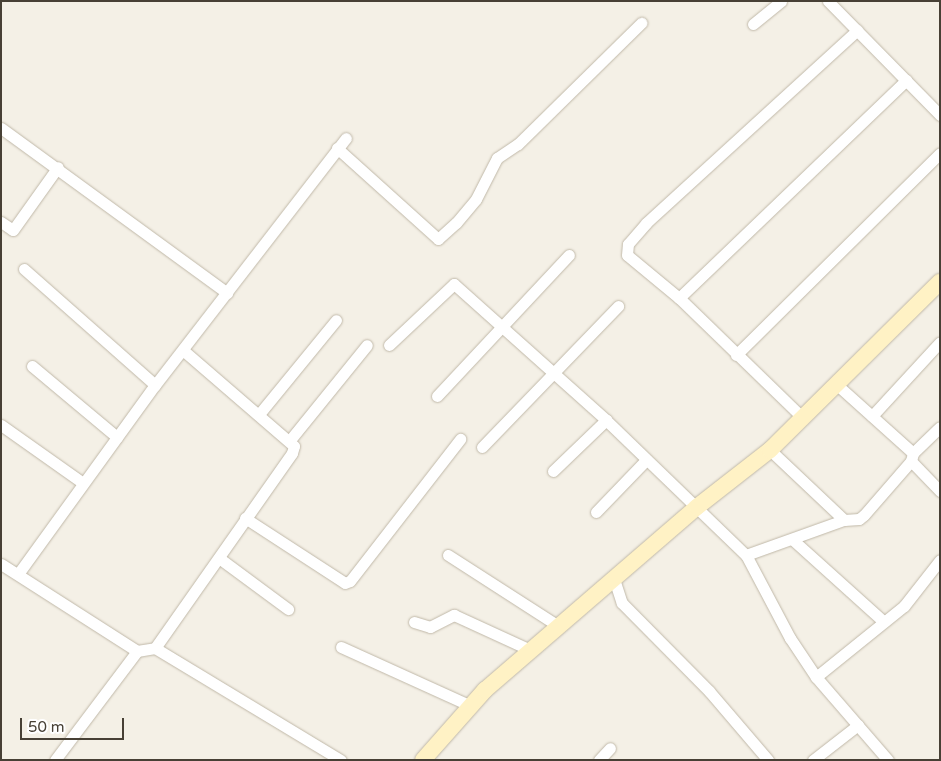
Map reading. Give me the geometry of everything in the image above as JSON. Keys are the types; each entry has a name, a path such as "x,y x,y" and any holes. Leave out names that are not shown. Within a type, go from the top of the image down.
{"main road":[{"path":"422,760 469,705 530,650 697,507 770,450 835,383 940,282"}],"street":[{"path":"753,24 781,1"},
{"path":"828,1 940,115"},
{"path":"337,148 438,239 456,223 476,198 497,158 518,144 641,23"},
{"path":"803,418 679,298 627,255 628,244 646,223 856,30"},
{"path":"679,298 906,80"},
{"path":"1,128 58,167 226,293"},
{"path":"18,574 155,386 346,138"},
{"path":"736,355 940,153"},
{"path":"1,222 12,230 58,167"},
{"path":"437,396 569,255"},
{"path":"24,269 155,386"},
{"path":"389,345 454,284 606,420 746,555 790,638 816,678 888,760"},
{"path":"482,447 618,306"},
{"path":"260,414 336,320"},
{"path":"872,416 940,342"},
{"path":"290,440 367,345"},
{"path":"155,648 292,453 294,446 290,440 184,350"},
{"path":"32,366 117,437"},
{"path":"835,383 872,416 912,457 940,490"},
{"path":"553,471 606,420"},
{"path":"1,425 83,483"},
{"path":"746,555 793,540 844,520 859,519 940,427"},
{"path":"245,518 345,583 355,576 460,439"},
{"path":"770,450 844,520"},
{"path":"596,512 646,460"},
{"path":"793,540 884,622"},
{"path":"448,555 558,626"},
{"path":"219,558 288,609"},
{"path":"816,678 904,606 940,560"},
{"path":"3,568 18,574 137,651 155,648 335,758"},
{"path":"614,579 622,603 709,691 768,760"},
{"path":"414,622 430,626 454,615 530,650"},
{"path":"341,647 469,705"},
{"path":"55,760 137,651"},
{"path":"812,760 858,725"},
{"path":"599,760 610,748"}]}
